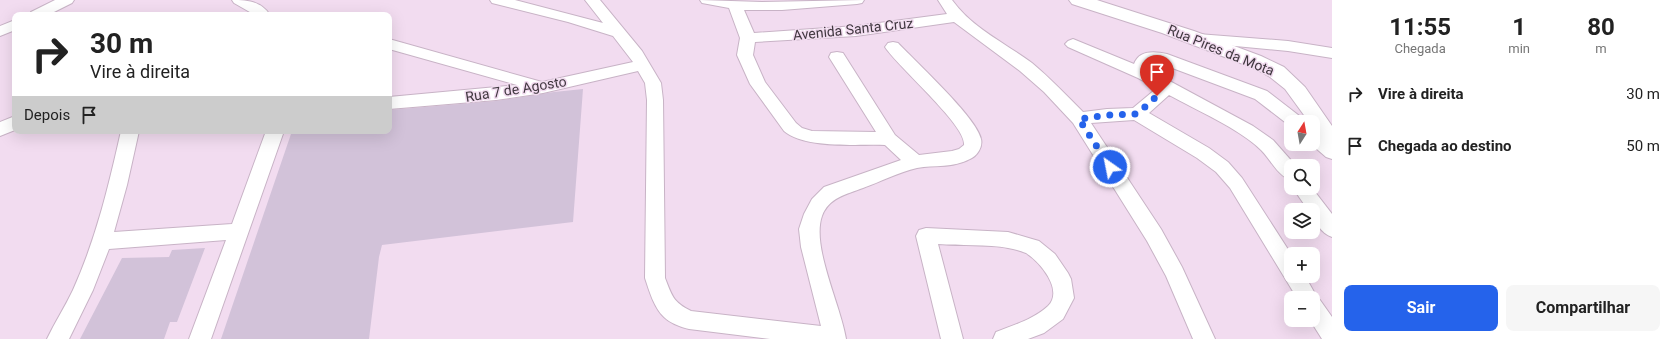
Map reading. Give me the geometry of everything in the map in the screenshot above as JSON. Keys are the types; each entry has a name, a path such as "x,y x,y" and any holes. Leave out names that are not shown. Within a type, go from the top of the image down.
{"street":[{"path":"43,12 67,0"},
{"path":"239,0 259,12"},
{"path":"496,0 574,19 617,32"},
{"path":"592,0 634,51 653,83 655,100 655,278 662,297 671,311 689,320 835,338 811,247 809,229 813,214 818,204 831,192 915,162 953,158 965,154 972,147 973,141 971,134 956,114 892,47"},
{"path":"707,0 736,5 762,6 857,0"},
{"path":"944,0 957,17 1026,67 1050,88 1079,119 1154,235 1175,272 1204,339"},
{"name":"Rua Pires da Mota","path":"1078,0 1175,30 1251,60 1284,77 1309,105 1332,144"},
{"path":"736,5 748,38 745,55 758,84 790,127 796,132 811,137 889,139"},
{"name":"Avenida Santa Cruz","path":"748,38 856,31 957,17"},
{"path":"0,31 12,26"},
{"path":"1198,39 1288,46 1332,53"},
{"path":"1073,44 1143,67 1167,88 1247,130 1267,145 1284,165"},
{"path":"392,45 543,87"},
{"path":"837,57 889,139 915,162"},
{"path":"1143,67 1149,57 1161,58 1261,95 1287,115"},
{"name":"Rua 7 de Agosto","path":"392,103 496,94 543,87 642,65"},
{"path":"1137,114 1167,88"},
{"path":"1079,119 1107,115 1137,114 1222,167 1236,183 1284,260"},
{"path":"0,130 12,124"},
{"path":"58,339 74,313 103,241 114,204 129,134"},
{"path":"200,339 274,134"},
{"path":"1320,142 1332,152"},
{"path":"1307,195 1332,229"},
{"path":"103,241 239,231"},
{"path":"952,339 926,236 1008,240 1032,247 1048,260 1061,279 1064,298 1056,312 1036,326 1004,339"},
{"path":"1320,317 1332,336"}],"building":[{"path":"583,89 573,222 382,245 379,257 369,339 221,339 291,134 392,134 392,110 496,101"},
{"path":"205,248 177,322 170,322 164,339 80,339 122,258 169,257 172,250"}],"route":[{"path":"1110,167 1079,119 1107,115 1137,114 1157,96"}]}
